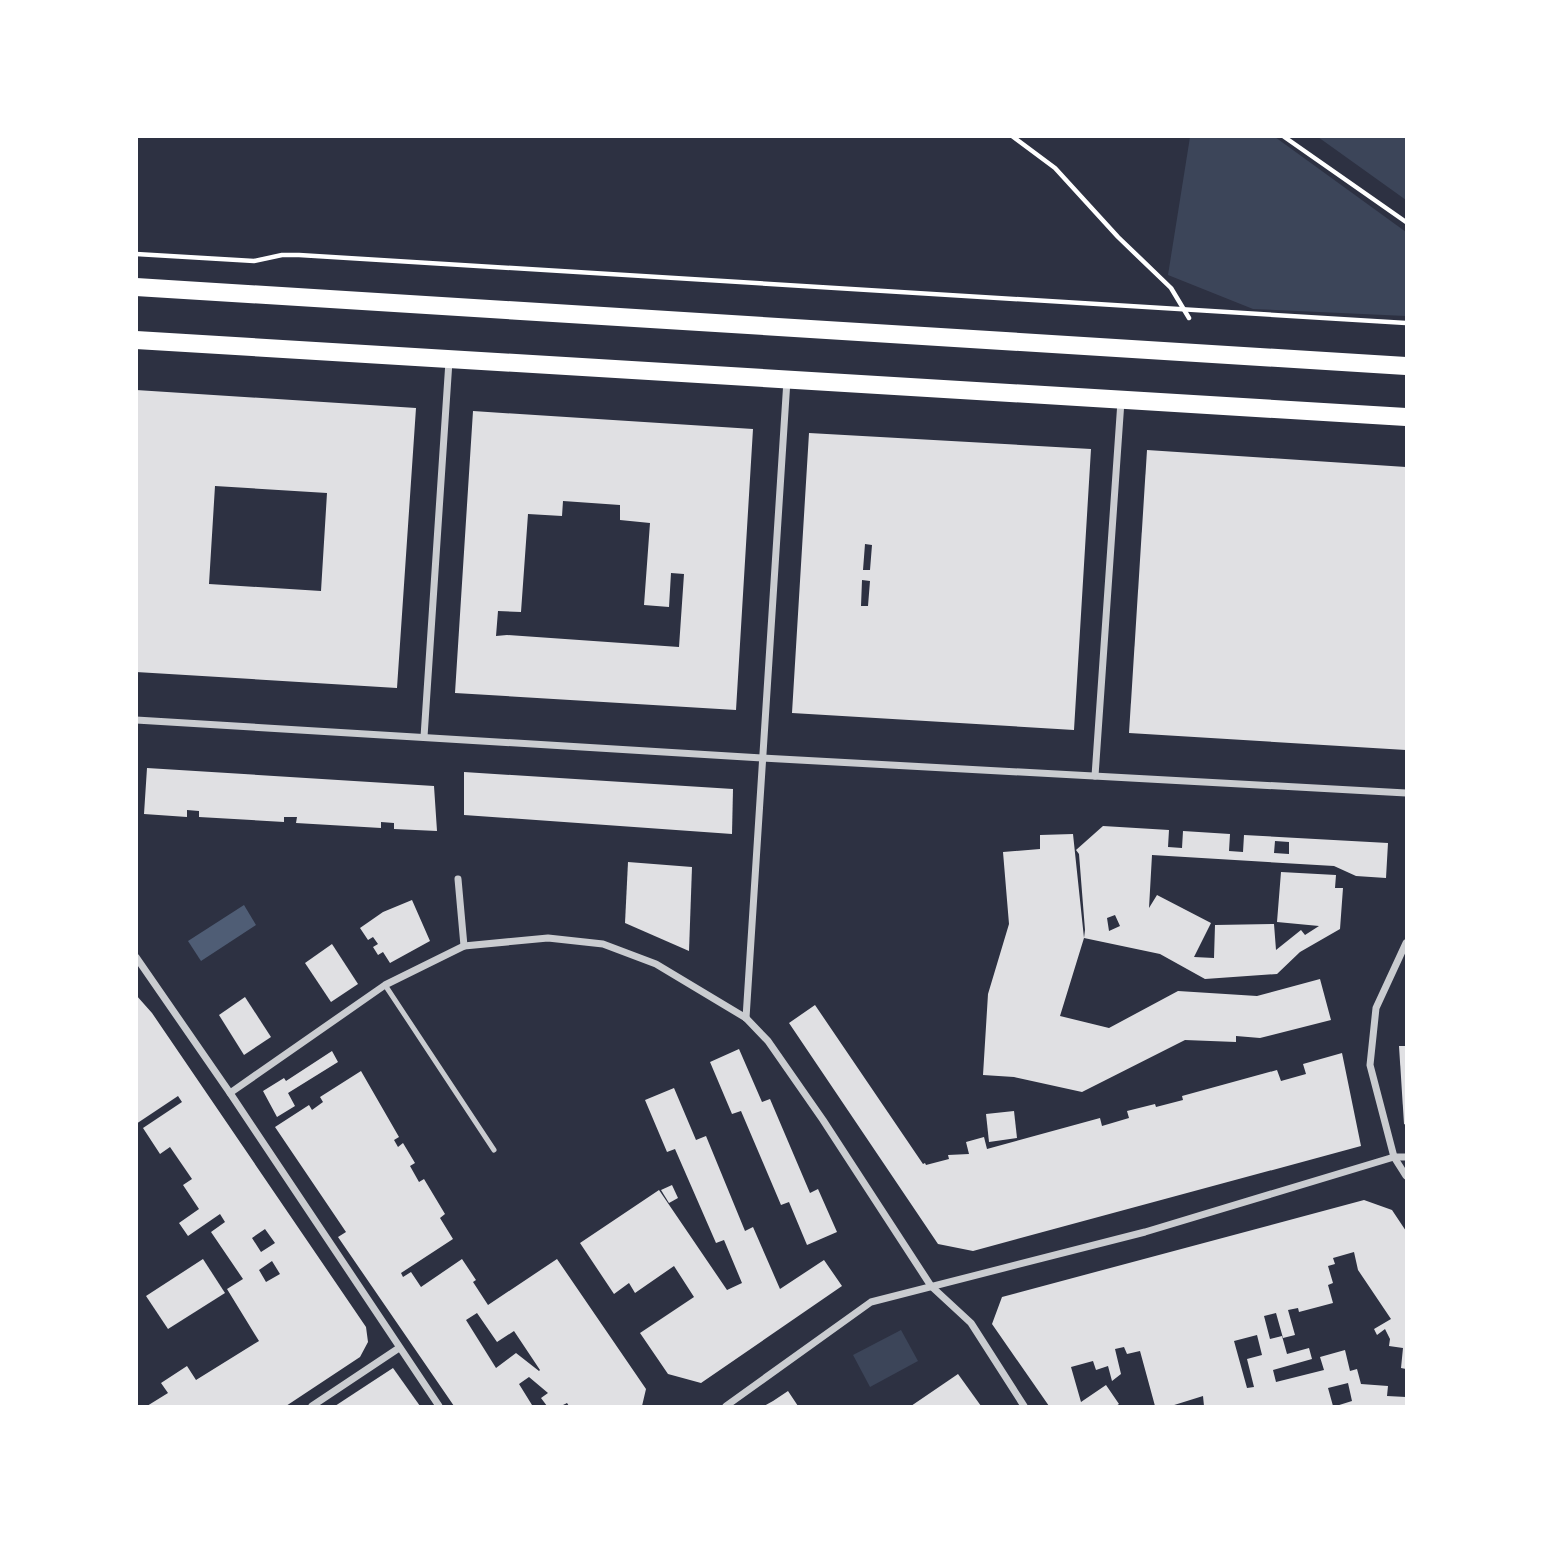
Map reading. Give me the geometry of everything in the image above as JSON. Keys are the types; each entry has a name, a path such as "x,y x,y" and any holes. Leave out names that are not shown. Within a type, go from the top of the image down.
{"main road":[{"path":"136,287 1406,366"},
{"path":"136,340 1406,417"}],"street":[{"path":"424,737 449,360"},
{"path":"746,1018 788,379"},
{"path":"1095,776 1121,400"},
{"path":"136,720 1406,793"},
{"path":"458,879 464,946"},
{"path":"230,1093 386,985 464,946 548,938 603,944 656,964 746,1018 768,1041 931,1286 971,1323 1024,1406"},
{"path":"1406,943 1376,1009 1370,1065 1394,1157 1406,1176"},
{"path":"136,957 439,1406"},
{"path":"726,1406 872,1302 1145,1232 1394,1157 1406,1157"},
{"path":"312,1406 399,1348"}],"lane":[{"path":"386,985 494,1150"}],"path":[{"path":"1012,136 1055,168 1171,288 1189,318"},
{"path":"1283,136 1406,222"},
{"path":"136,254 254,261 282,255 313,256 1406,323"}],"shaded area":[{"path":"1190,137 1275,137 1406,232 1406,316 1253,309 1168,275"},
{"path":"1318,137 1406,137 1406,200"},
{"path":"244,905 256,925 201,961 188,941"},
{"path":"901,1330 918,1361 870,1387 853,1355"}],"building":[{"path":"136,390 416,408 397,688 136,672","holes":["215,486 327,493 321,591 209,584"]},
{"path":"473,411 753,429 736,710 455,693","holes":["563,501 620,505 620,520 650,523 644,605 669,607 671,573 684,574 679,647 496,636 498,611 521,612 528,514 562,516"]},
{"path":"809,433 1091,449 1074,730 792,713","holes":["865,544 872,545 870,570 863,570","862,580 870,581 868,606 861,606"]},
{"path":"1147,450 1406,467 1406,750 1129,733"},
{"path":"147,768 434,786 437,831 394,829 394,823 381,822 381,828 296,823 297,817 284,817 284,822 199,817 199,811 187,810 187,817 144,814"},
{"path":"464,772 733,789 732,834 464,815"},
{"path":"1103,826 1169,830 1168,847 1182,848 1183,831 1230,834 1229,851 1243,852 1244,835 1388,843 1386,878 1356,876 1334,866 1152,855 1149,908 1157,895 1211,923 1194,957 1214,958 1215,925 1274,924 1276,950 1301,930 1305,935 1319,926 1277,922 1281,872 1336,875 1335,888 1343,888 1340,929 1300,952 1277,974 1205,979 1160,954 1084,938 1079,854 1076,850","holes":["1275,841 1289,842 1289,854 1274,853","1115,915 1120,926 1109,931 1107,918"]},
{"path":"1073,834 1084,938 1060,1016 1109,1028 1178,991 1257,996 1320,979 1331,1020 1260,1038 1236,1036 1236,1042 1185,1040 1082,1092 1014,1077 983,1075 988,994 1009,924 1003,852 1040,849 1040,835"},
{"path":"628,862 692,867 689,951 625,923"},
{"path":"412,900 430,941 390,963 383,952 378,955 373,947 378,944 373,937 368,940 360,928 383,912"},
{"path":"332,944 358,984 331,1002 305,963"},
{"path":"136,995 152,1013 366,1327 368,1342 360,1357 286,1406 147,1406 168,1393 161,1383 187,1366 196,1380 259,1341 227,1289 243,1279 211,1232 225,1222 220,1214 188,1236 179,1223 199,1209 183,1185 192,1179 170,1147 160,1154 143,1128 182,1102 178,1096 136,1124","holes":["265,1229 275,1243 261,1252 252,1238","272,1261 280,1274 266,1282 259,1270"]},
{"path":"245,997 271,1037 244,1055 219,1015"},
{"path":"815,1005 926,1165 949,1159 948,1155 969,1154 966,1142 984,1137 987,1149 1100,1118 1102,1126 1129,1118 1127,1111 1183,1100 1182,1096 1277,1070 1281,1081 1306,1074 1303,1064 1342,1053 1361,1146 973,1251 938,1244 789,1023"},
{"path":"1399,1046 1406,1046 1406,1125 1404,1124"},
{"path":"739,1049 762,1102 770,1099 810,1193 818,1189 837,1232 807,1245 789,1202 781,1205 741,1111 732,1114 710,1062"},
{"path":"332,1051 338,1062 288,1093 295,1106 277,1117 263,1091 284,1078 286,1081"},
{"path":"361,1071 399,1137 394,1140 398,1147 403,1143 415,1163 410,1166 419,1182 424,1179 445,1214 440,1218 453,1239 401,1273 403,1277 411,1272 421,1287 462,1259 488,1305 557,1259 646,1389 642,1406 569,1406 567,1403 547,1406 541,1398 548,1393 529,1377 519,1384 532,1405 530,1406 454,1406 338,1237 346,1232 275,1127 309,1105 312,1110 323,1102 320,1097","holes":["477,1313 497,1342 514,1331 540,1370 516,1353 496,1368 466,1320"]},
{"path":"674,1088 696,1140 706,1136 745,1231 753,1227 780,1289 824,1260 842,1286 701,1383 668,1374 640,1333 694,1297 674,1266 635,1293 629,1283 614,1294 580,1243 659,1190 727,1290 742,1283 724,1240 716,1243 675,1149 667,1152 645,1100"},
{"path":"1014,1111 1017,1138 989,1142 986,1114"},
{"path":"672,1185 678,1198 669,1203 661,1190"},
{"path":"1364,1200 1392,1210 1406,1231 1406,1369 1401,1368 1403,1348 1389,1346 1390,1339 1385,1329 1377,1335 1374,1329 1391,1319 1358,1270 1354,1252 1333,1258 1335,1264 1328,1266 1333,1283 1328,1285 1333,1303 1299,1312 1298,1308 1288,1310 1295,1335 1283,1338 1276,1313 1264,1316 1270,1339 1282,1336 1287,1354 1309,1348 1312,1359 1273,1370 1276,1382 1324,1370 1320,1357 1345,1350 1350,1371 1357,1369 1361,1384 1388,1386 1387,1396 1406,1397 1406,1406 1336,1406 1352,1401 1348,1383 1328,1388 1333,1406 1204,1406 1203,1396 1171,1406 1155,1406 1140,1351 1127,1354 1124,1347 1115,1349 1121,1374 1112,1381 1108,1366 1096,1370 1093,1361 1071,1367 1081,1402 1106,1385 1119,1404 1049,1406 992,1324 1002,1297","holes":["1257,1335 1262,1355 1247,1359 1254,1387 1247,1388 1234,1341"]},
{"path":"203,1259 225,1293 168,1329 146,1296"},
{"path":"393,1368 420,1406 335,1406 367,1385"},
{"path":"958,1374 981,1406 911,1406"},
{"path":"788,1391 798,1406 764,1406 773,1401"}]}
